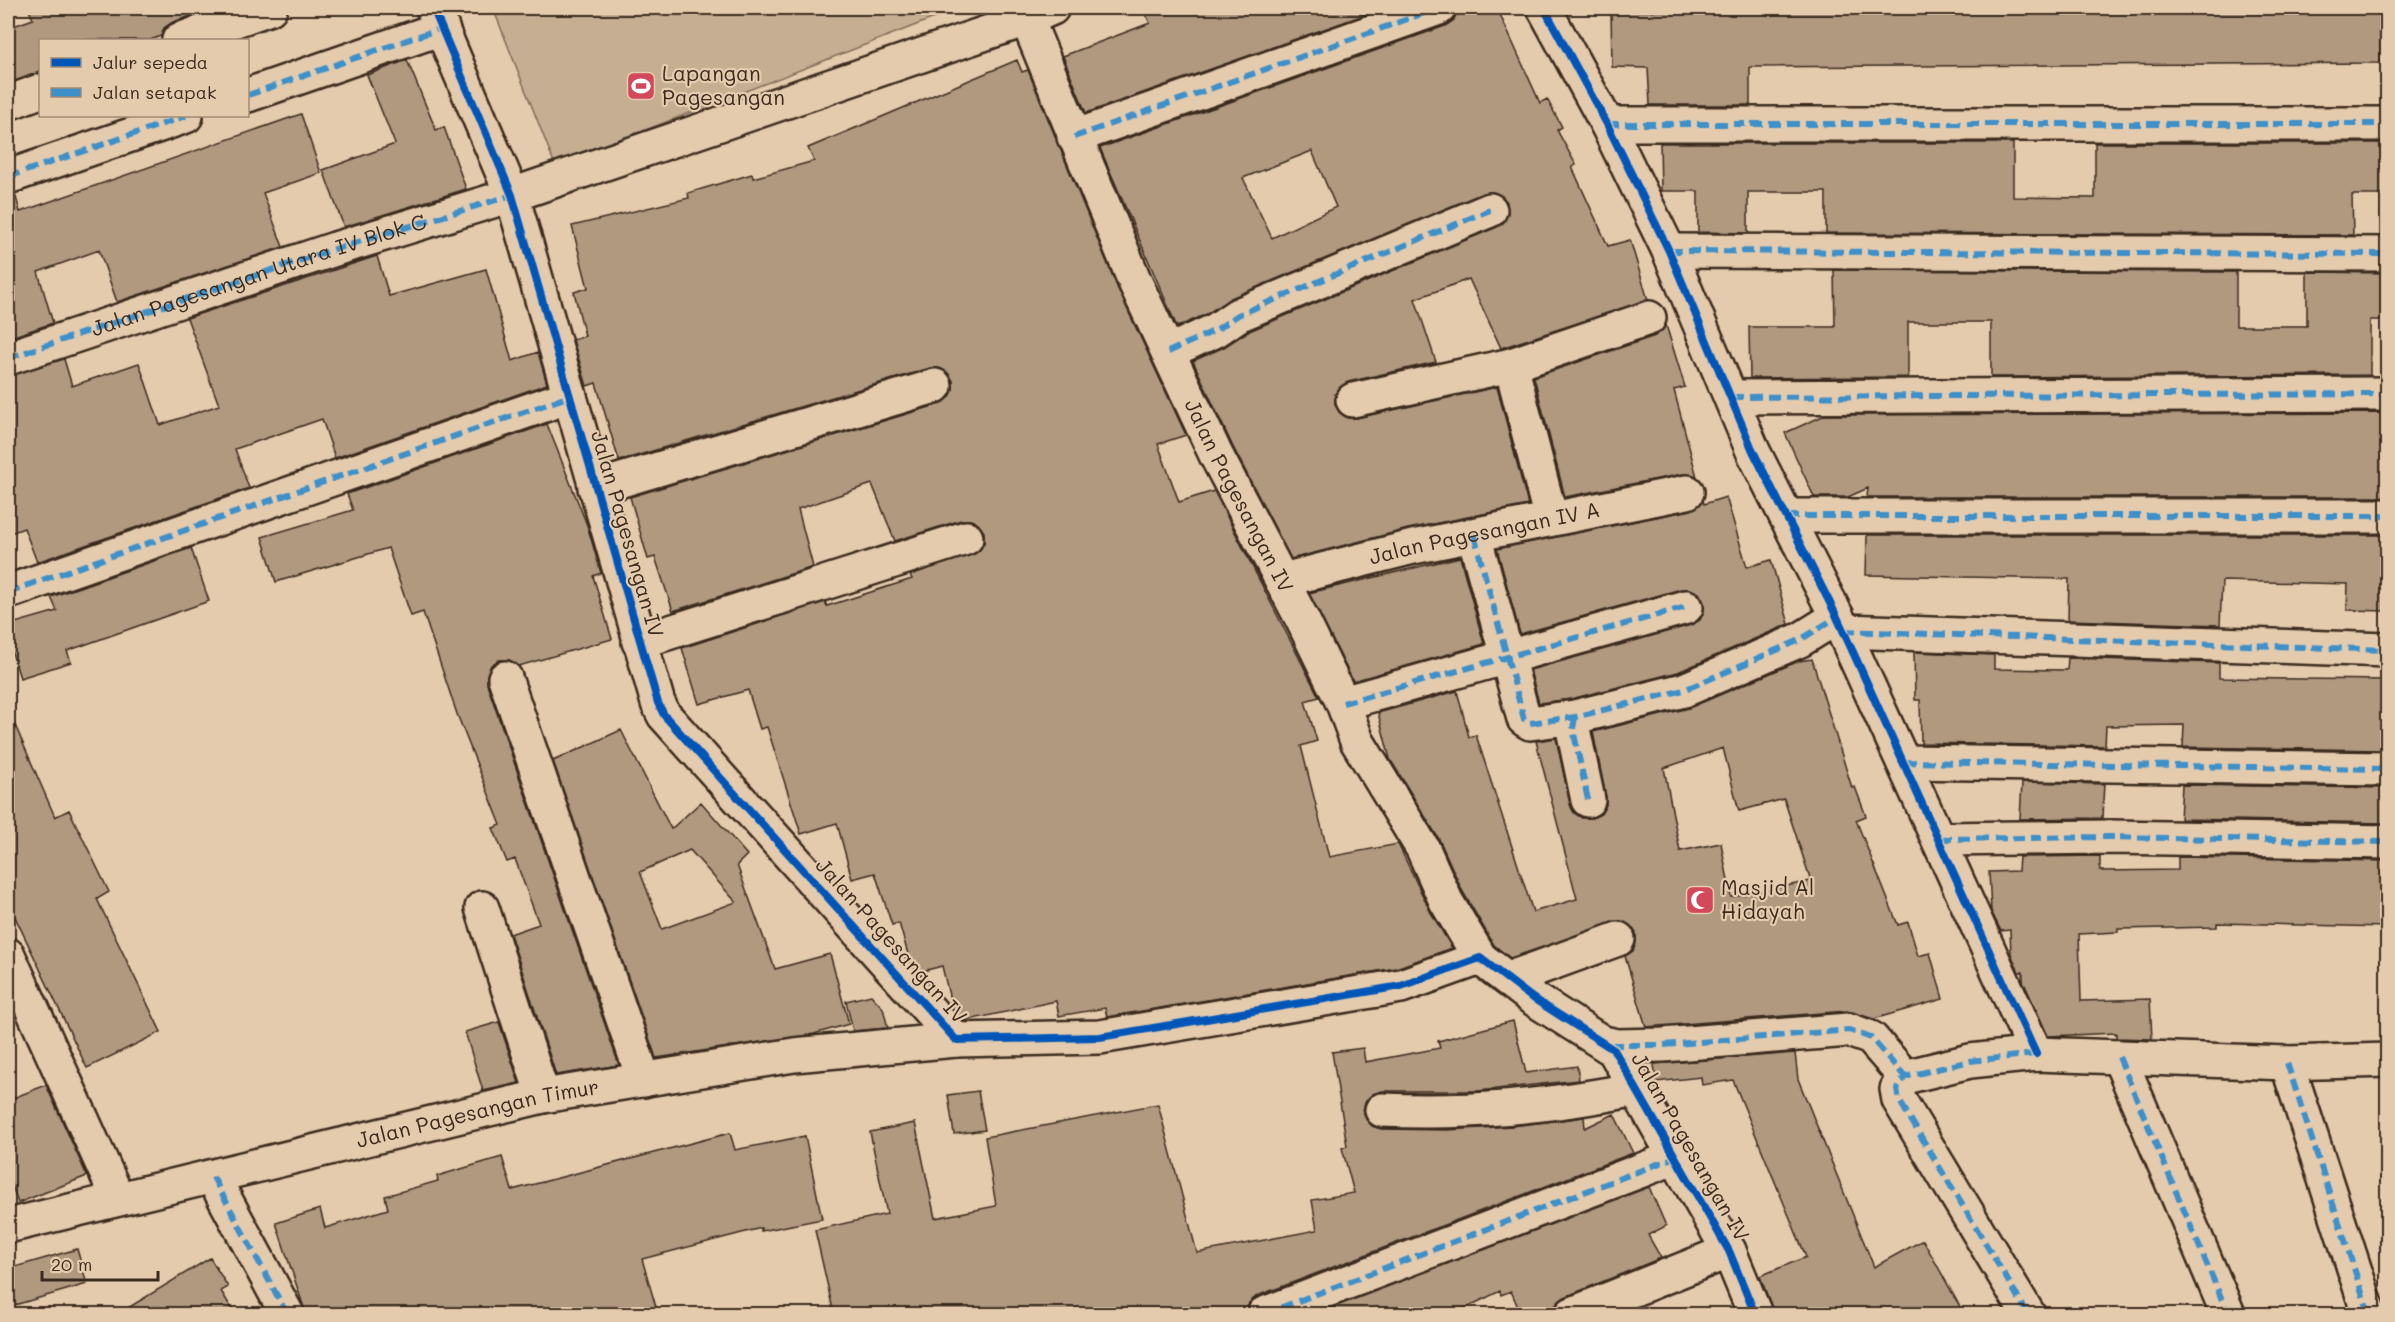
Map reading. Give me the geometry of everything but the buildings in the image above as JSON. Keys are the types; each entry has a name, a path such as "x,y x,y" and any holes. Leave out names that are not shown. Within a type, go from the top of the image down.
{"street":[{"path":"182,39 270,8"},
{"path":"1074,137 1439,8"},
{"path":"1544,8 1607,124 1669,251 1752,450 1838,622 1904,762 2036,1054"},
{"name":"Jalan Pagesangan IV","path":"1039,13 1074,137 1168,352 1216,455 1283,580 1343,703 1357,741 1423,849 1446,901 1480,957 1531,997 1611,1047 1729,1251 1755,1314"},
{"name":"Jalan Pagesangan Utara IV Blok C","path":"8,358 335,249 512,195 1039,13"},
{"path":"249,94 438,18"},
{"name":"Jalan Pagesangan IV","path":"438,18 512,195 658,704 664,715 956,1040 1100,1037 1401,986 1480,957"},
{"path":"8,103 39,91"},
{"path":"8,177 183,117"},
{"path":"1607,124 2388,124"},
{"path":"1168,352 1216,330 1238,315 1490,210"},
{"path":"1669,251 2388,254"},
{"path":"1353,400 1510,365 1649,318"},
{"path":"1510,365 1551,519"},
{"path":"595,488 935,386"},
{"path":"1731,397 2388,394"},
{"path":"8,592 570,396"},
{"name":"Jalan Pagesangan IV A","path":"1283,580 1474,535 1687,492"},
{"path":"1786,516 2388,516"},
{"path":"1474,535 1524,718 1530,723 1575,717 1684,690 1838,622 2388,651"},
{"path":"639,642 966,538"},
{"path":"1343,703 1686,607"},
{"path":"505,678 644,1080"},
{"path":"1575,717 1573,729 1588,800"},
{"path":"1904,762 2388,769"},
{"path":"1940,839 2111,837 2388,842"},
{"path":"482,908 543,1096"},
{"path":"1508,979 1618,939"},
{"path":"8,956 118,1199"},
{"path":"1611,1047 1849,1030 1863,1034 1875,1042 1901,1073"},
{"name":"Jalan Pagesangan Timur","path":"8,1226 543,1096 794,1054 956,1040"},
{"path":"1901,1073 1970,1061 2036,1054 2287,1063 2388,1060"},
{"path":"2119,1057 2228,1314"},
{"path":"2287,1063 2369,1314"},
{"path":"1901,1073 1897,1089 1899,1100 2028,1314"},
{"path":"1382,1110 1447,1113 1522,1108 1635,1085"},
{"path":"1264,1314 1676,1157"},
{"path":"213,1177 287,1314"},
{"path":"1572,1314 1729,1251"}],"shaded area":[{"name":"Lapangan Pagesangan","path":"493,8 960,8 555,165"}],"marked path":[{"path":"1074,137 1439,8"},
{"path":"249,95 442,28"},
{"path":"8,177 183,117"},
{"path":"1607,124 2388,124"},
{"path":"8,358 335,249 512,195"},
{"path":"1168,352 1216,330 1238,315 1490,210"},
{"path":"1669,251 2388,254"},
{"path":"1731,397 2388,394"},
{"path":"8,592 570,396"},
{"path":"1786,516 2388,516"},
{"path":"1474,535 1524,719 1530,723 1575,717 1684,690 1800,640 1837,617"},
{"path":"1343,703 1686,607"},
{"path":"1844,631 2388,650"},
{"path":"1575,717 1573,729 1588,800"},
{"path":"1904,762 2388,769"},
{"path":"1940,839 2111,837 2388,842"},
{"path":"1610,1045 1663,1045 1849,1030 1871,1038 1905,1077"},
{"path":"2028,1314 1899,1100 1897,1089 1905,1077 1970,1061 2036,1054"},
{"path":"2119,1057 2228,1314"},
{"path":"2287,1063 2369,1314"},
{"path":"1264,1314 1676,1157"},
{"path":"213,1177 287,1314"}],"cycle path":[{"path":"433,8 512,195 658,703 664,715 956,1040 1100,1037 1401,986 1480,958 1531,997 1614,1050 1729,1251 1755,1314"},
{"path":"1544,8 1607,124 1669,251 1753,451 1837,617 2036,1054"}],"place":[{"name":"Lapangan Pagesangan","path":"641,86"},
{"name":"Masjid Al Hidayah","path":"1700,900"}]}
